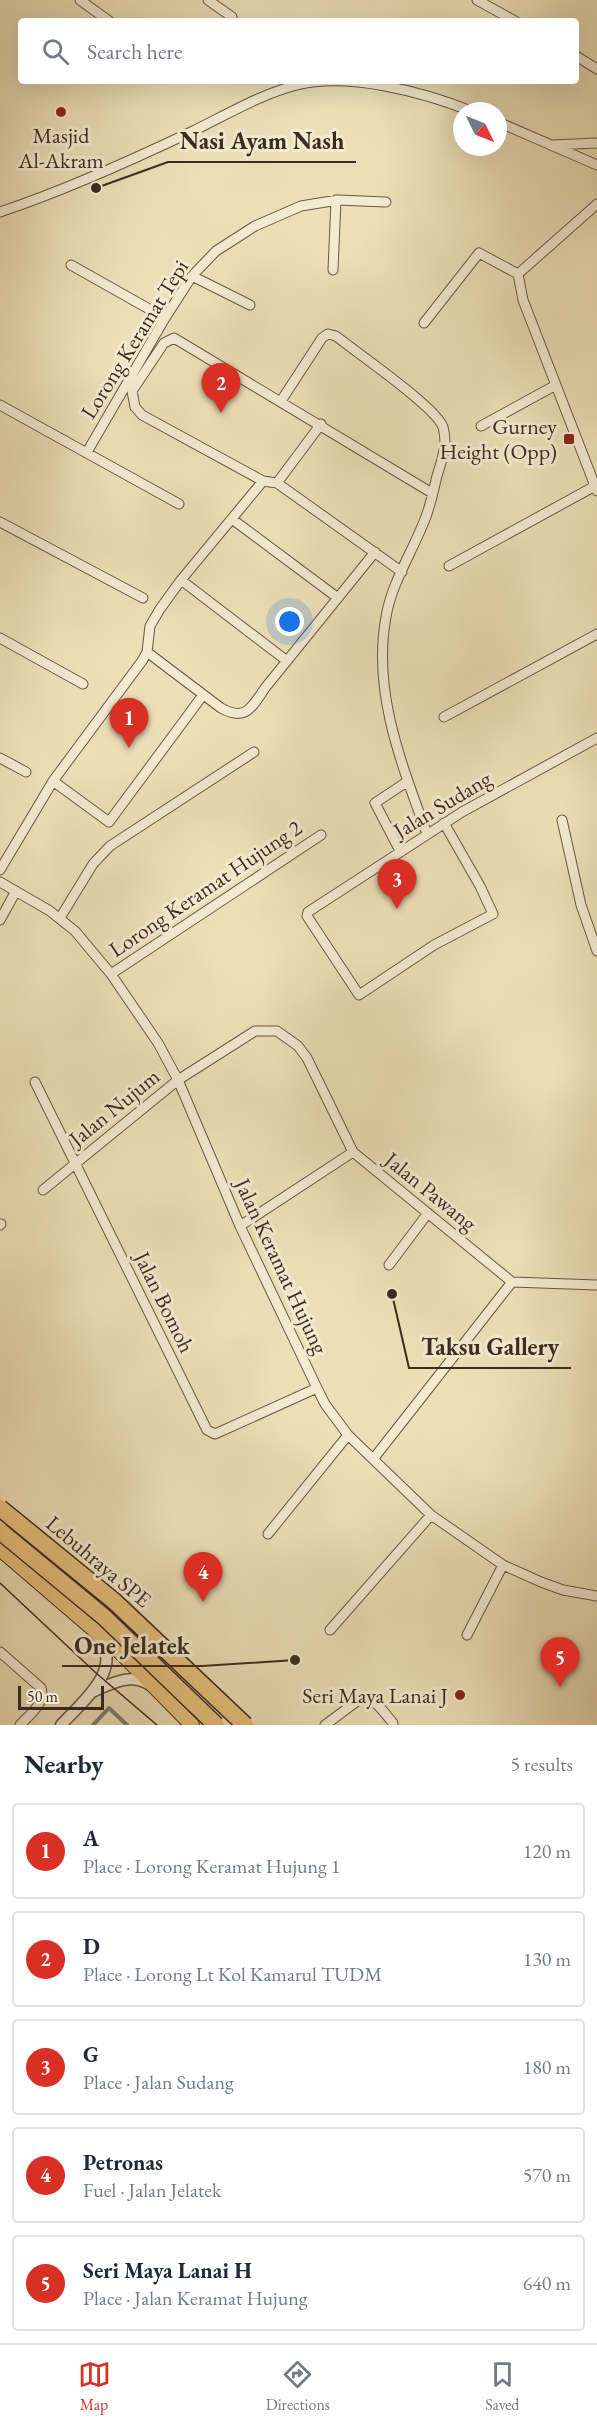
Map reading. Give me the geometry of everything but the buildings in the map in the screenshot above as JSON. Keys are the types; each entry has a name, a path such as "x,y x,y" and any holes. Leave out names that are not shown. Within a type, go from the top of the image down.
{"highway":[{"name":"Lebuhraya SPE","path":"0,1506 114,1601 246,1725"},
{"name":"Lebuhraya SPE","path":"0,1531 104,1617 216,1725"}],"main road":[{"path":"0,1506 126,1609 246,1725"},
{"path":"0,1549 122,1653 192,1725"},
{"path":"122,1653 118,1633 126,1609"}],"street":[{"path":"80,0 105,18"},
{"path":"208,0 232,18"},
{"path":"477,0 510,18"},
{"path":"579,58 597,69"},
{"path":"0,212 127,162 298,84"},
{"path":"375,84 436,97 453,104"},
{"path":"507,126 597,165"},
{"path":"551,145 597,143"},
{"path":"333,270 336,200"},
{"name":"Lorong Keramat Tepi","path":"87,452 165,318 192,276 216,251 255,226 302,206 336,200 386,202"},
{"path":"518,274 597,204"},
{"path":"424,323 479,253 518,274"},
{"path":"71,265 165,318"},
{"path":"449,566 596,489 523,300 518,274"},
{"path":"192,276 250,305"},
{"path":"281,401 322,338 328,334 336,336 425,403 442,425 446,444 425,521 386,615 383,652 387,700 398,756 427,834"},
{"path":"402,572 277,483 263,481 142,415 135,407 132,391 164,343 174,338 321,424 432,493"},
{"path":"481,426 556,385"},
{"path":"0,405 179,504"},
{"path":"277,483 321,424"},
{"path":"0,870 53,781 147,652 150,626 181,580 263,481"},
{"path":"232,519 338,598"},
{"path":"0,522 143,598"},
{"path":"147,652 233,715 242,714 251,709 375,552"},
{"path":"181,580 287,661"},
{"path":"444,717 597,634"},
{"path":"0,638 83,684"},
{"path":"53,781 109,822 203,695"},
{"name":"Jalan Sudang","path":"444,823 480,886 493,914 434,945 363,994 358,994 307,915 316,906 444,823 597,738"},
{"path":"60,918 93,864 110,846 254,752"},
{"path":"0,758 26,772"},
{"path":"400,851 375,803 408,781"},
{"path":"562,820 581,905 597,951"},
{"name":"Lorong Keramat Hujung 2","path":"111,974 321,835"},
{"name":"Jalan Keramat Hujung","path":"0,882 60,918 84,939 158,1043 178,1080 240,1226 317,1388 325,1404 348,1435 431,1515 503,1565 552,1586 597,1596"},
{"path":"0,920 16,891"},
{"name":"Jalan Pawang","path":"178,1080 255,1031 277,1031 298,1046 307,1058 353,1152 512,1282"},
{"name":"Jalan Nujum","path":"43,1190 178,1080"},
{"name":"Jalan Bomoh","path":"35,1082 207,1430 214,1434 317,1388"},
{"path":"240,1226 353,1152"},
{"path":"389,1266 428,1213"},
{"path":"374,1458 512,1282 597,1285"},
{"path":"268,1534 348,1435"},
{"path":"330,1630 431,1515"},
{"path":"467,1635 503,1565"},
{"path":"61,1725 91,1692 108,1664 102,1642 82,1619"},
{"path":"0,1652 41,1688 43,1694 41,1701 20,1725"},
{"path":"91,1692 125,1679 136,1678 147,1682 163,1693"},
{"path":"325,1725 366,1697 372,1700 393,1723"}],"waterway":[{"path":"93,1725 109,1708 127,1725"}],"tram line":[{"path":"0,1583 96,1673 157,1725"}],"place":[{"name":"Masjid Al-Akram","path":"61,112"},
{"name":"Nasi Ayam Nash","path":"96,188"},
{"name":"D","path":"221,413"},
{"name":"Gurney Height (Opp)","path":"569,439"},
{"name":"A","path":"129,748"},
{"name":"G","path":"397,909"},
{"name":"Taksu Gallery","path":"392,1294"},
{"name":"Petronas","path":"203,1602"},
{"name":"One Jelatek","path":"295,1660"},
{"name":"Seri Maya Lanai H","path":"560,1687"},
{"name":"Seri Maya Lanai J","path":"460,1695"}]}
